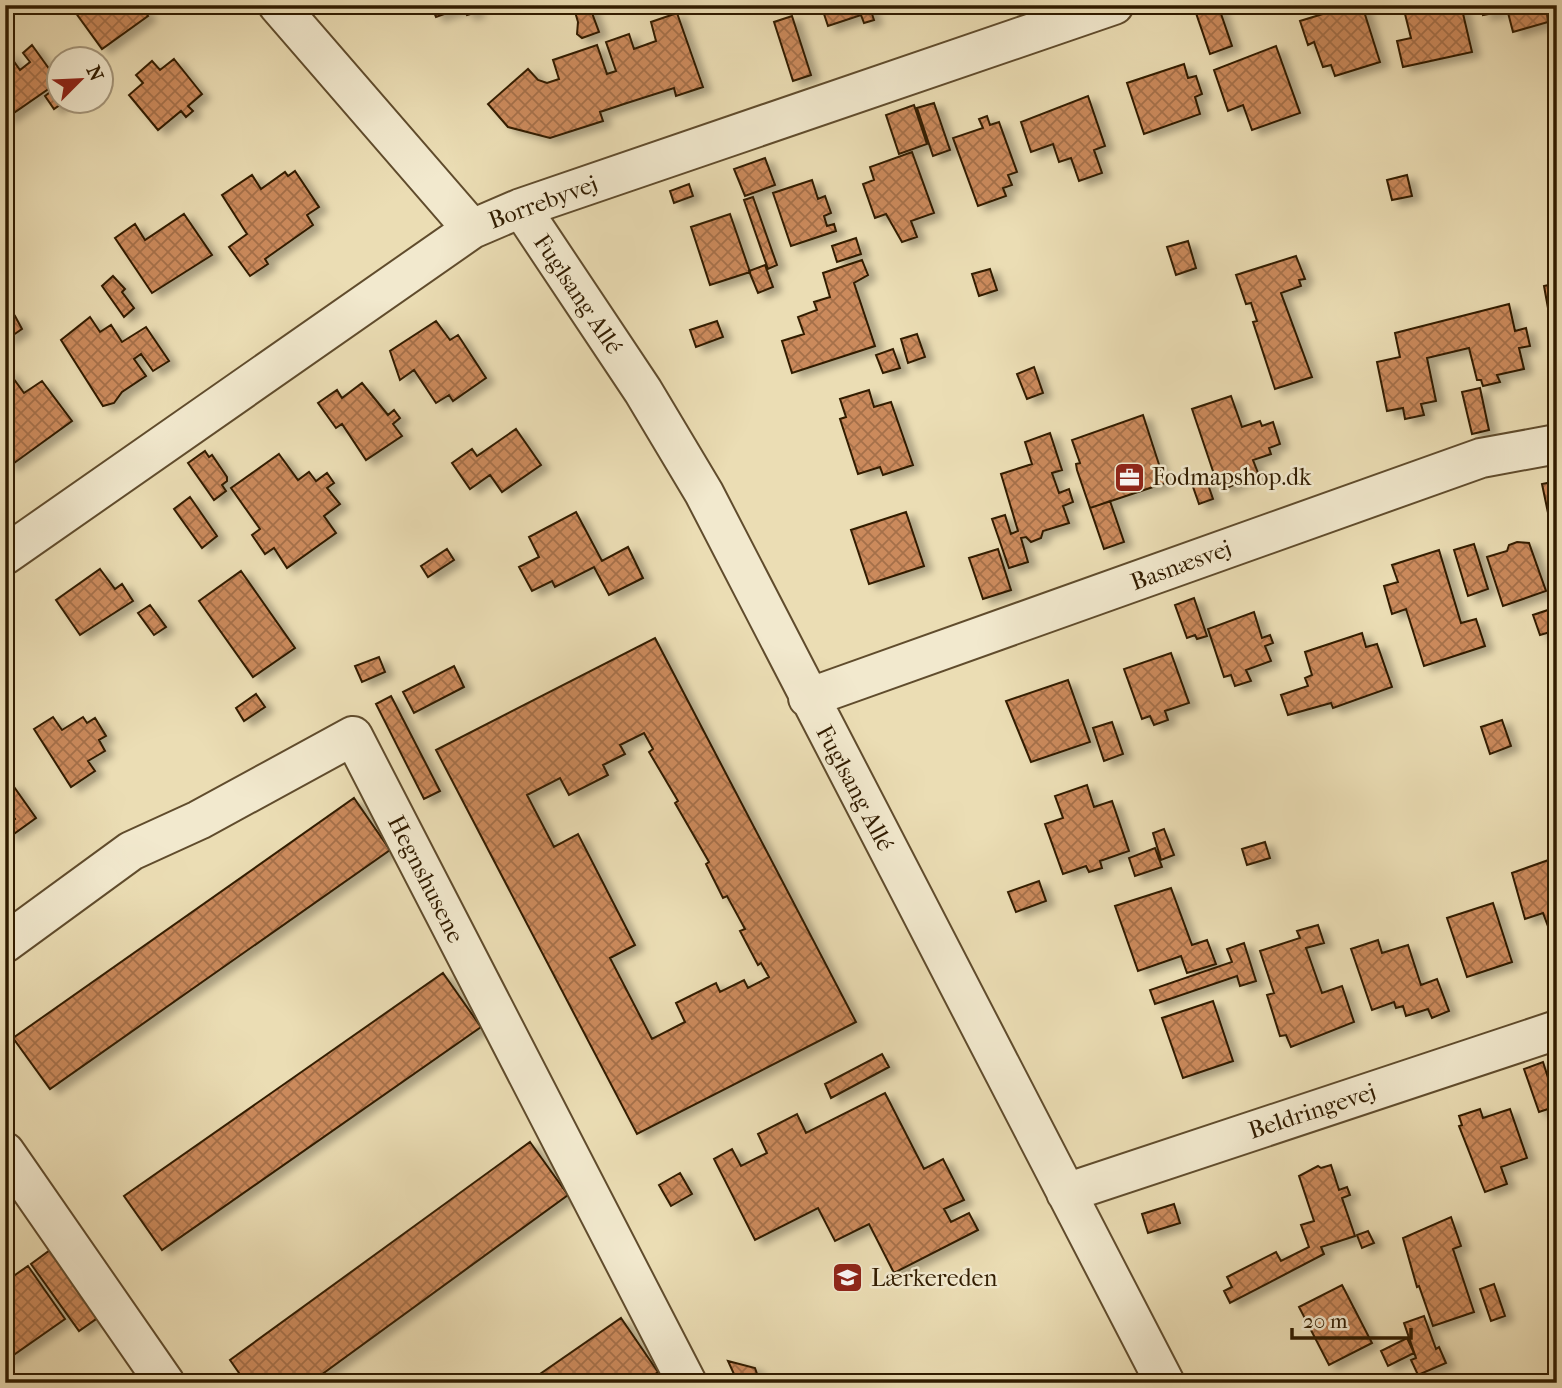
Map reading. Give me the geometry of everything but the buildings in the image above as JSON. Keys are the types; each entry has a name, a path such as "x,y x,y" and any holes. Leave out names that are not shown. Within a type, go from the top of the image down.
{"street":[{"path":"278,5 472,229"},
{"name":"Borrebyvej","path":"5,555 472,229 521,208 1114,5"},
{"name":"Fuglsang Allé","path":"521,208 669,434 704,493 1165,1383"},
{"name":"Basnæsvej","path":"808,698 1481,458 1557,443"},
{"name":"Hegnshusene","path":"5,943 131,851 199,820 353,736 687,1383"},
{"name":"Beldringevej","path":"1066,1193 1557,1030"},
{"path":"5,1152 165,1383"}],"place":[{"name":"Fodmapshop.dk","path":"1129,477"},
{"name":"Lærkereden","path":"848,1278"}]}
